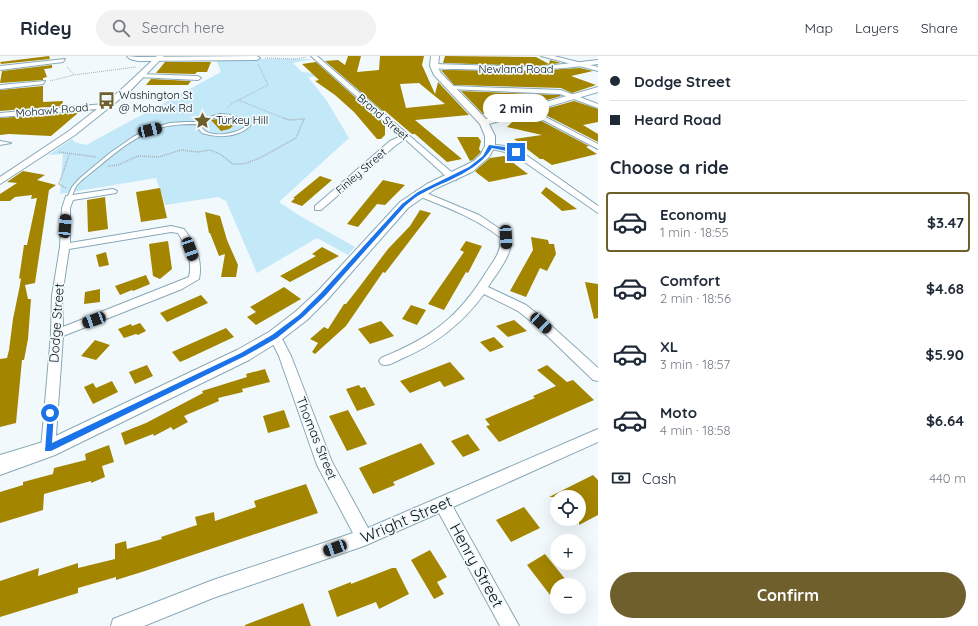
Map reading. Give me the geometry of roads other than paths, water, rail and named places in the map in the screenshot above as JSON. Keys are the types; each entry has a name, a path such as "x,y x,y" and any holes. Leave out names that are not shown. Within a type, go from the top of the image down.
{"main road":[{"path":"0,465 48,449 216,368 275,336 301,316 323,294 384,225 404,205 419,193 435,184 453,178 484,157 491,146 490,132 437,73 434,66 435,56"},
{"path":"545,56 598,69"},
{"path":"484,124 572,95 598,89"}],"street":[{"path":"130,56 134,59 160,57 257,58"},
{"path":"0,181 72,133 160,57"},
{"name":"Brand Street","path":"314,57 453,178"},
{"path":"0,68 62,58 67,67"},
{"name":"Newland Road","path":"434,66 528,71 598,62"},
{"path":"139,76 198,78"},
{"path":"0,88 44,82"},
{"path":"452,88 555,92 572,95 598,106"},
{"name":"Mohawk Road","path":"0,115 105,106"},
{"path":"528,110 598,147"},
{"name":"Finley Street","path":"318,208 393,143 405,136"},
{"path":"491,146 505,148 516,152 598,210"},
{"path":"70,193 113,190"},
{"name":"Dodge Street","path":"48,449 57,334 57,296 60,264 65,247 65,220 70,193"},
{"path":"385,361 403,354 439,335 456,321 483,290 495,266 506,251 506,237 494,227 474,216 419,193"},
{"path":"57,334 178,287 194,278 197,271 188,240 181,231 171,229 65,247"},
{"path":"483,290 502,297 522,308 541,323 598,376"},
{"name":"Thomas Street","path":"275,336 286,356 325,465 364,538"},
{"name":"Wright Street","path":"120,626 214,589 364,538 598,435"},
{"name":"Henry Street","path":"443,504 510,626"}],"lane":[{"path":"70,193 97,165 129,140 150,130 184,123 202,123 212,117 228,115 244,122 248,126 245,130 238,132 210,135 201,130 200,125 202,123"}],"place":[{"name":"Washington St @ Mohawk Rd","path":"106,101"},
{"name":"Turkey Hill","path":"203,120"}]}
